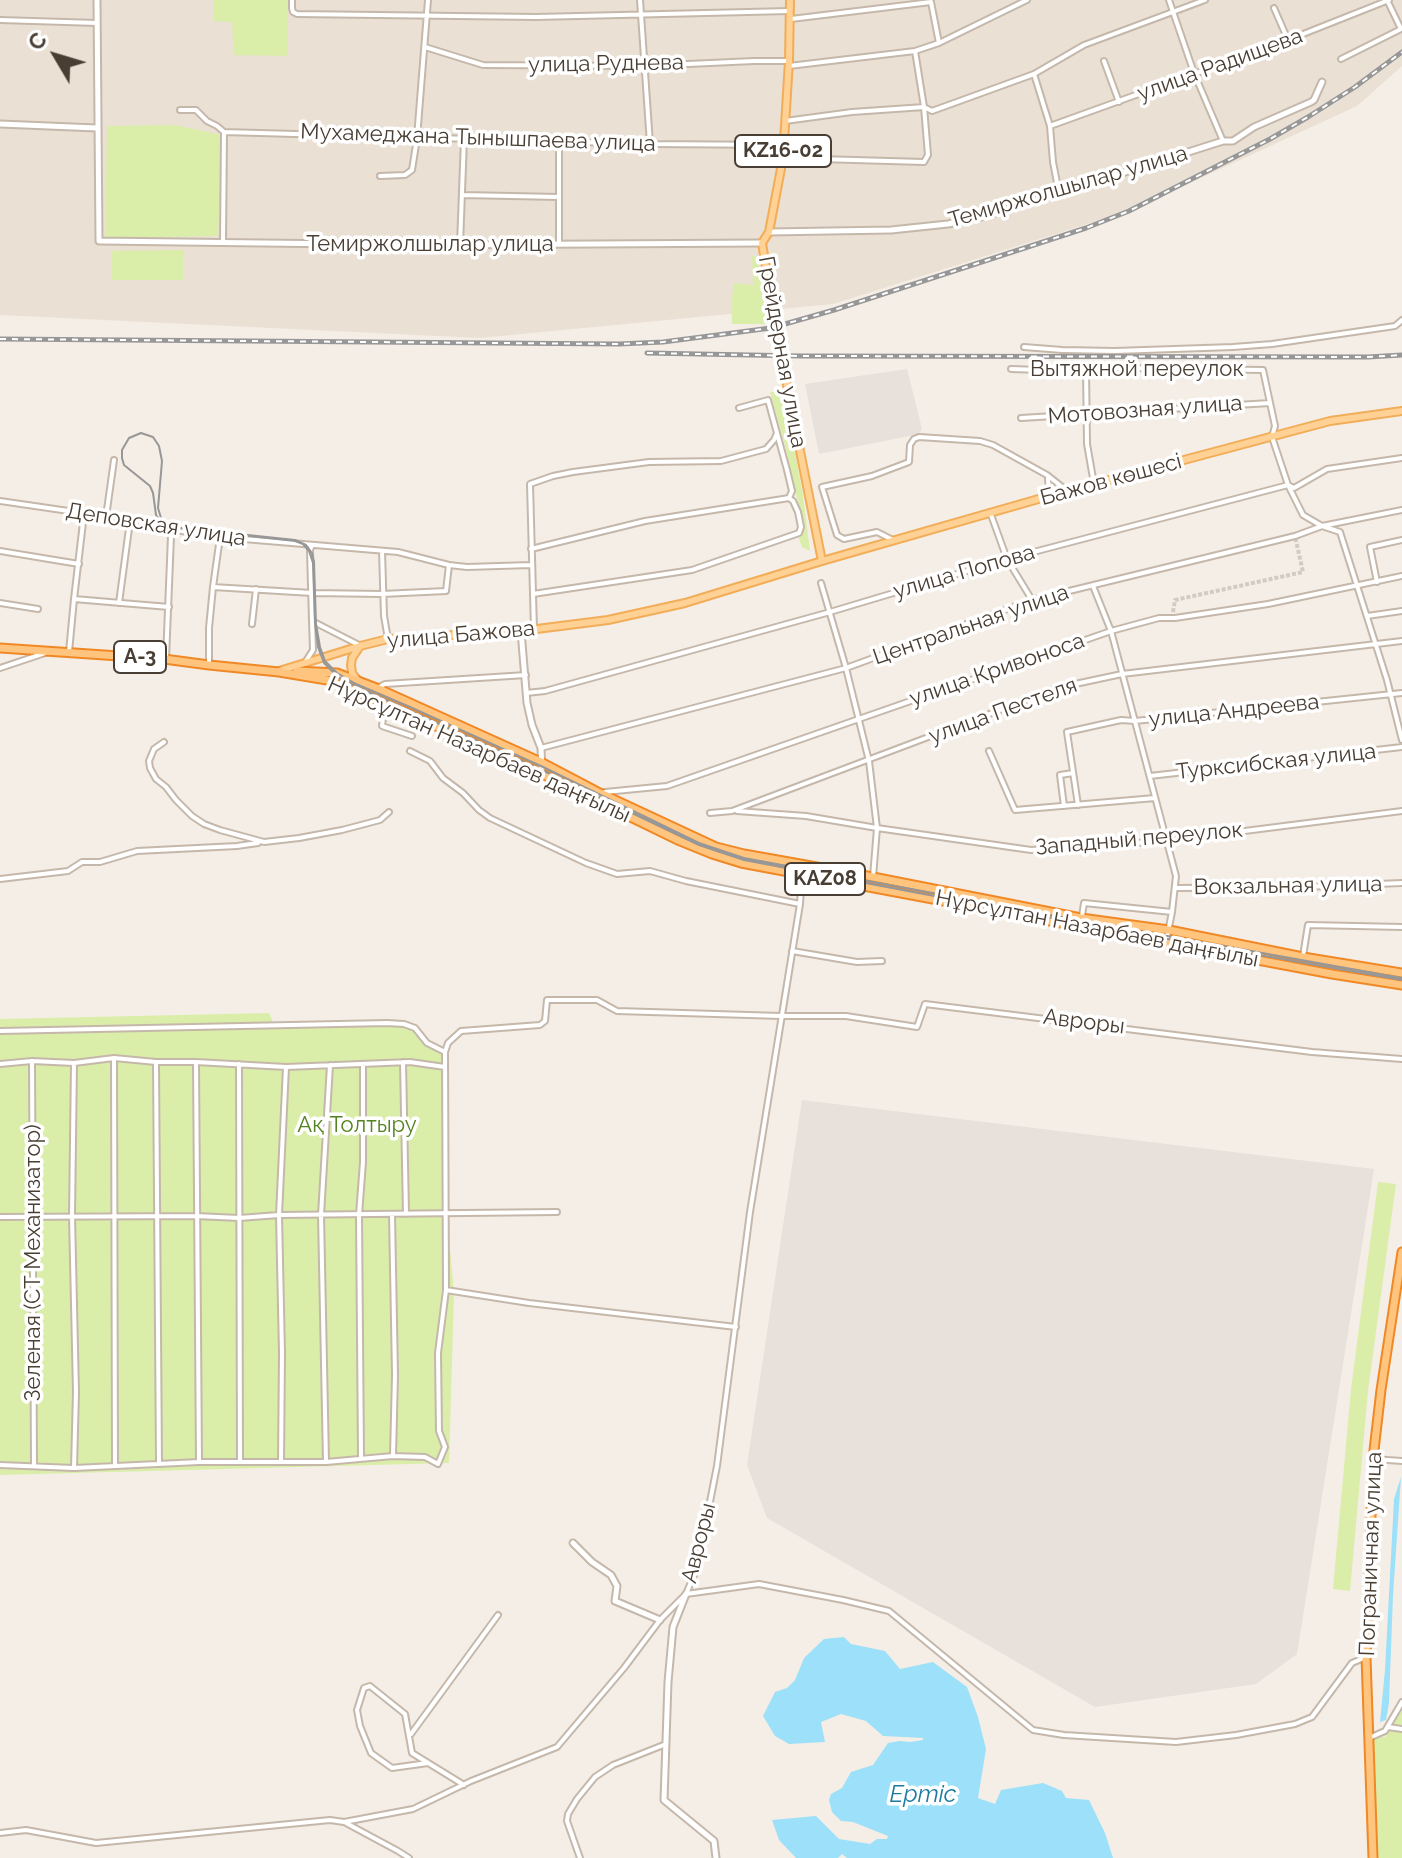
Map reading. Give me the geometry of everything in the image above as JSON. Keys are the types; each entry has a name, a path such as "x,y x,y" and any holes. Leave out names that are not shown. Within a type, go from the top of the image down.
{"highway":[{"name":"улица Бажова","path":"0,648 166,659 279,672"},
{"name":"Нұрсұлтан Назарбаев даңғылы","path":"279,672 337,673 379,689 543,763 680,841 741,863 1402,985"},
{"name":"Нұрсұлтан Назарбаев даңғылы","path":"279,672 327,680 385,703 542,774 716,847 1081,918 1169,930 1402,973"},
{"name":"Пограничная улица","path":"1373,1858 1366,1657 1373,1459 1402,1252"}],"main road":[{"name":"Грейдерная улица","path":"790,0 783,158 769,232 762,243 822,561"},
{"name":"Бажов көшесі","path":"822,561 990,512 1330,421 1402,411"},
{"name":"улица Бажова","path":"279,672 388,639 500,634 608,620 685,603 822,561"},
{"path":"359,682 352,673 351,665 360,646"}],"street":[{"path":"0,124 97,128 97,0"},
{"path":"292,0 293,12 297,14 426,16 790,15 931,1 939,43"},
{"path":"380,176 405,175 412,170 428,0"},
{"path":"640,0 650,144"},
{"name":"улица Руднева","path":"425,47 483,65 644,66 754,61 789,64 915,51 939,43 1027,0"},
{"path":"1169,0 1194,73 1223,141"},
{"path":"785,121 924,107 932,111 1034,74 1084,45 1205,0"},
{"path":"1341,59 1401,29 1388,0"},
{"name":"улица Радищева","path":"1050,126 1288,40 1388,0"},
{"path":"1274,8 1288,40"},
{"path":"0,20 97,23"},
{"path":"783,158 924,162 928,155 915,51"},
{"path":"1104,61 1119,102"},
{"path":"1034,74 1050,126 1059,193"},
{"name":"Темиржолшылар улица","path":"769,232 891,230 948,224 989,215 1223,141 1233,141 1254,127 1311,102 1322,82"},
{"path":"180,110 196,110 224,132 223,242"},
{"name":"Темиржолшылар улица","path":"97,128 99,241 460,245 762,243"},
{"name":"Мухамеджана Тынышпаева улица","path":"224,132 784,145"},
{"path":"460,245 464,139"},
{"path":"559,141 559,244"},
{"path":"462,195 559,197"},
{"path":"1024,347 1115,351 1233,347 1395,326 1402,320"},
{"path":"1086,368 1088,455 1094,484"},
{"name":"Вытяжной переулок","path":"1011,369 1263,370 1270,403"},
{"path":"739,408 768,400 792,491 789,498"},
{"path":"1270,403 1275,426 1272,437 1288,485 1303,515 1340,532 1402,740"},
{"name":"Мотовозная улица","path":"1021,418 1270,403"},
{"path":"534,630 530,484 573,472 635,464 721,461 766,449 777,433"},
{"path":"893,540 877,532 844,539 837,535 822,487 872,476 909,462 910,445 919,437 980,441 1047,475 1068,491"},
{"name":"улица Попова","path":"526,693 545,691 830,612 1007,559 1288,485 1294,488 1327,469 1402,458"},
{"path":"106,517 114,460"},
{"path":"1047,475 1049,496"},
{"path":"1049,486 1056,483"},
{"path":"531,549 645,521 789,498"},
{"path":"533,594 692,570 796,535 801,527 798,512 789,498"},
{"name":"Деповская улица","path":"0,501 220,537 398,552 449,565 531,565"},
{"name":"Центральная улица","path":"541,748 846,668 1032,600 1295,536 1322,526 1402,510"},
{"path":"990,512 1007,559 1032,600"},
{"path":"69,652 84,514"},
{"path":"119,603 130,521"},
{"path":"166,659 169,529"},
{"path":"209,665 209,628 220,537"},
{"path":"1377,582 1370,547 1402,540"},
{"path":"305,662 313,650 312,545"},
{"path":"0,551 79,564"},
{"path":"382,551 382,594 388,639"},
{"path":"213,587 312,593 446,591 449,565"},
{"name":"улица Кривоноса","path":"599,796 667,786 1111,631 1159,618 1268,604 1402,576"},
{"path":"821,583 860,717 869,761 877,828 873,877"},
{"path":"1093,586 1111,631 1176,876 1166,942"},
{"path":"252,624 256,589"},
{"path":"74,599 169,607"},
{"path":"0,603 38,609"},
{"path":"1367,616 1402,611"},
{"path":"312,621 360,646"},
{"path":"521,631 526,693 532,725 541,748 542,774"},
{"name":"улица Пестеля","path":"710,813 732,811 1061,687 1122,674 1402,641"},
{"path":"0,668 51,651"},
{"path":"379,689 385,684 526,675"},
{"name":"улица Андреева","path":"1073,773 1067,732 1121,720 1402,693"},
{"path":"385,703 382,726 412,736"},
{"path":"164,742 151,754 150,768 176,800 204,824 264,842"},
{"name":"Турксибская улица","path":"1149,776 1402,747"},
{"path":"410,751 430,761 443,778 490,818 586,863 617,874 650,871 800,904"},
{"name":"Турксибская улица","path":"989,751 1015,810 1155,798"},
{"path":"1064,806 1060,775 1073,773 1078,805"},
{"name":"Западный переулок","path":"732,811 806,816 1031,850 1166,841 1402,811"},
{"path":"0,879 68,871 82,862 100,862 137,851 237,846 299,838 380,820 389,812"},
{"name":"Авроры","path":"686,1594 697,1568 717,1466 750,1212 800,904 803,864"},
{"name":"Вокзальная улица","path":"1175,888 1402,883"},
{"path":"1081,918 1084,903 1172,912"},
{"path":"1303,957 1308,925 1402,927"},
{"path":"792,951 857,962 882,961"},
{"path":"0,1465 74,1468 199,1462 326,1462 393,1456 425,1457 438,1464 445,1447 439,1431 438,1353 446,1290 445,1052 448,1043 461,1031 540,1025 545,1021 547,1000 597,1000 617,1011 781,1016"},
{"name":"Авроры","path":"781,1016 846,1016 917,1027 925,1004 1312,1052 1402,1059"},
{"path":"0,1031 387,1023 415,1028 427,1043 445,1052"},
{"path":"0,1064 32,1061 74,1063 114,1058 286,1067 403,1062 445,1067"},
{"path":"114,1058 115,1466"},
{"name":"Зеленая (СТ Механизатор)","path":"32,1061 34,1466"},
{"path":"156,1062 159,1464"},
{"path":"196,1062 199,1462"},
{"path":"403,1062 406,1214"},
{"path":"74,1063 74,1468"},
{"path":"239,1064 240,1462"},
{"path":"361,1457 359,1215 363,1162 363,1064"},
{"path":"326,1462 321,1215 330,1065"},
{"path":"281,1462 279,1215 286,1067"},
{"path":"0,1217 239,1218 557,1212"},
{"path":"392,1214 393,1456"},
{"path":"446,1290 736,1327"},
{"path":"1373,1459 1402,1461"},
{"path":"573,1543 611,1575 617,1586 615,1601 660,1620"},
{"path":"0,1833 26,1830 96,1843 330,1820 344,1822 413,1809 557,1747 660,1620 686,1594 759,1584 889,1611 1033,1730 1064,1735 1176,1742 1295,1724 1312,1717 1352,1663 1366,1657"},
{"path":"686,1594 673,1627 664,1800 714,1841 716,1858"},
{"path":"409,1736 498,1615"},
{"path":"428,1763 392,1768 371,1753 357,1710 364,1688 370,1686 405,1714 412,1753 464,1785"},
{"path":"1369,1738 1385,1731 1402,1702"},
{"path":"1388,1727 1402,1729"},
{"path":"580,1858 567,1821 577,1799 595,1777 613,1765 666,1744"},
{"path":"344,1822 409,1858"}],"shaded area":[{"path":"0,0 1402,0 1402,66 1357,106 1129,211 833,304 480,338 0,315"},
{"path":"907,369 922,429 919,433 819,454 805,384"},
{"path":"802,1100 1374,1169 1297,1654 1256,1684 1095,1707 767,1518 747,1465"}],"green space":[{"path":"214,0 288,0 287,56 234,55 232,22 214,21"},
{"path":"175,125 222,135 218,236 105,238 107,126"},
{"path":"183,250 183,280 112,280 112,251"},
{"path":"752,256 759,263 766,324 732,324 734,283 753,285"},
{"path":"783,391 803,495 810,551 802,547 799,539 801,516 770,392"},
{"name":"Ақ Толтыру","path":"269,1013 274,1025 404,1024 415,1028 427,1044 445,1052 447,1214 454,1294 449,1463 0,1475 0,1019"},
{"path":"1378,1182 1396,1184 1368,1391 1350,1591 1333,1589 1351,1389"},
{"path":"1402,1710 1402,1858 1373,1858 1369,1738 1385,1737"}],"water":[{"path":"1401,1477 1389,1703 1386,1720 1380,1722 1394,1499"},
{"name":"Ертіс","path":"844,1637 851,1644 885,1651 900,1669 933,1662 967,1687 986,1749 978,1798 995,1804 1001,1790 1043,1783 1062,1791 1066,1798 1089,1800 1113,1858 847,1858 842,1854 838,1858 796,1858 779,1840 772,1820 816,1816 839,1839 870,1844 877,1839 887,1839 888,1836 853,1822 841,1821 832,1812 831,1794 842,1788 851,1772 873,1765 888,1743 923,1740 883,1736 866,1721 841,1714 821,1722 825,1742 789,1744 775,1736 763,1716 775,1692 787,1688 795,1680 804,1658 824,1639"}],"tunnel":[{"path":"1172,618 1175,600 1303,572 1295,536"}],"tram line":[{"path":"1402,978 744,858 699,843 543,767 337,673 325,661 320,647 314,562 312,553 306,545 295,540 167,525 158,508 162,461 159,446 153,437 141,433 129,438 122,450 124,465 150,486 156,515 168,527 303,544 313,563 318,647 324,663 338,677 699,845 744,860 1402,980"}],"railway":[{"path":"0,339 619,344 663,342 771,328 1086,228 1129,211 1308,117 1402,52"},
{"path":"647,353 801,356 1402,355"}]}
